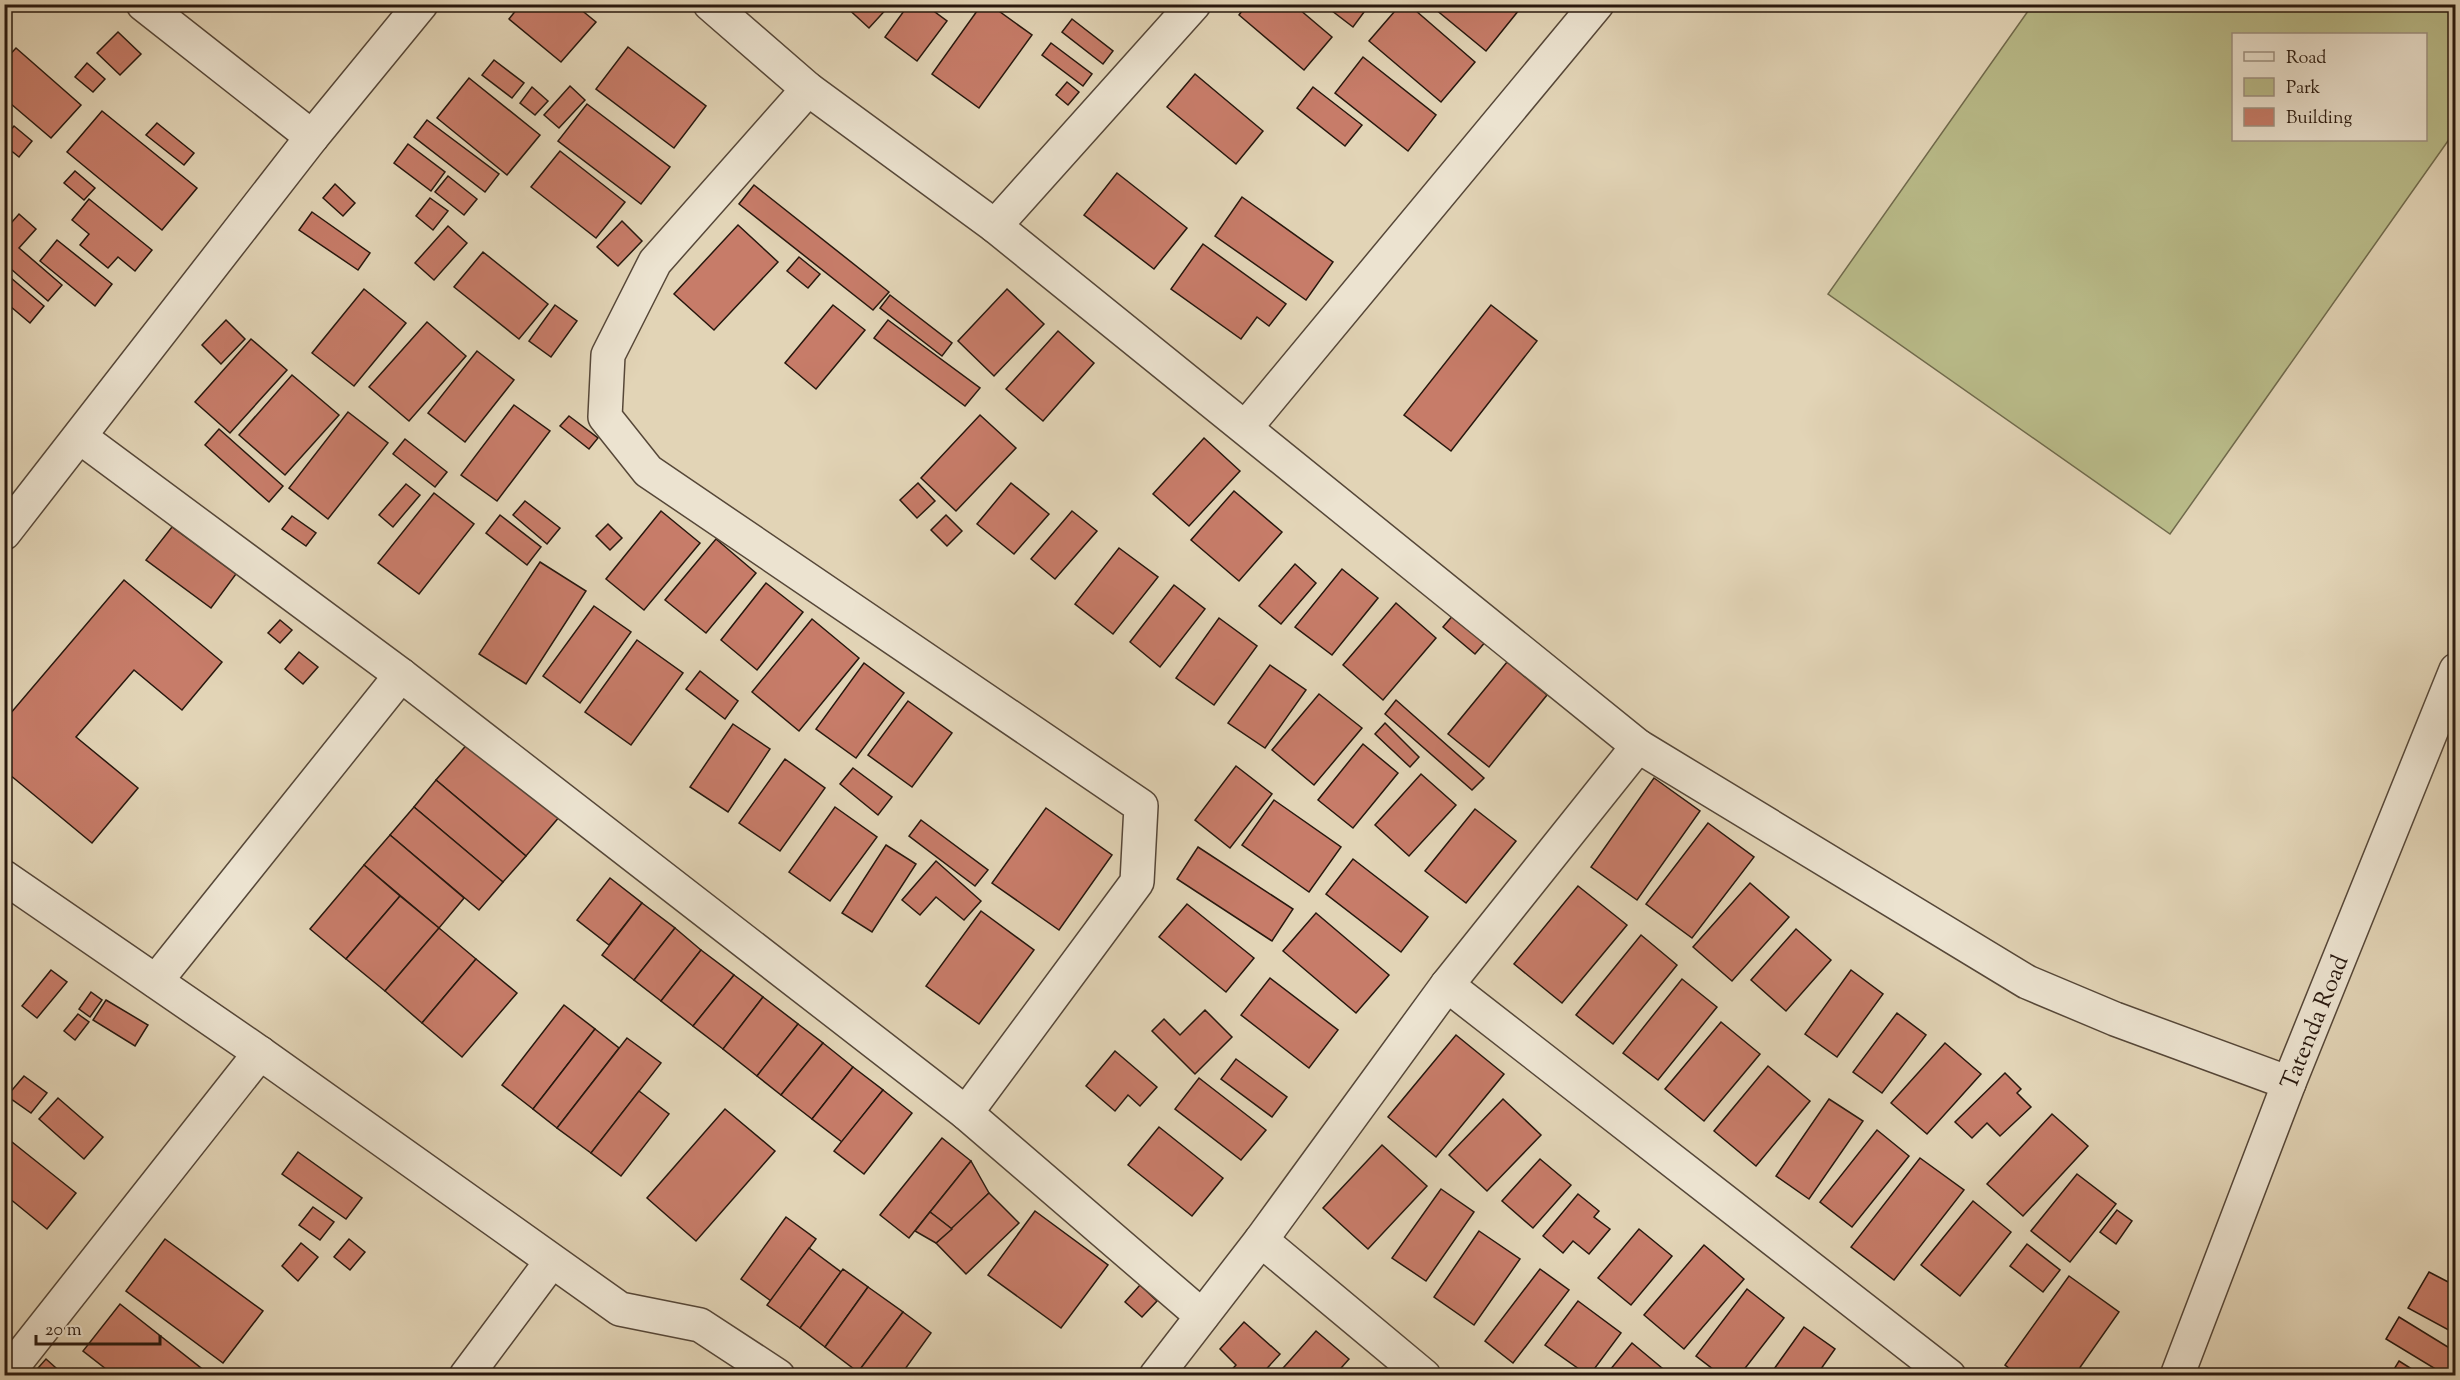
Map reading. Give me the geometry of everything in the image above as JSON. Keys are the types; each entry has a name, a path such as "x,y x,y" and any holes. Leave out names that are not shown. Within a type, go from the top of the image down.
{"street":[{"path":"143,4 312,137"},
{"path":"4,532 312,137 421,4"},
{"path":"710,4 808,88 995,226 1638,746 2027,982 2115,1019 2289,1083"},
{"path":"995,226 1194,4"},
{"path":"1246,427 1597,4"},
{"path":"808,88 655,262 608,355 605,417 648,471 1141,806 1137,882 966,1113"},
{"path":"80,436 401,675 966,1113 1202,1316"},
{"name":"Tatenda Road","path":"2177,1376 2289,1083 2456,670"},
{"path":"156,981 401,675"},
{"path":"1156,1376 1261,1240 1447,984 1638,746"},
{"path":"4,877 260,1053 620,1309 700,1325 778,1376"},
{"path":"1447,984 1949,1376"},
{"path":"5,1376 260,1053"},
{"path":"1261,1240 1424,1376"},
{"path":"466,1376 551,1262"}],"green space":[{"path":"2033,4 2455,5 2455,131 2170,534 1828,294"}],"building":[{"path":"521,4 574,4 596,22 561,62 509,19"},
{"path":"843,4 891,4 869,28"},
{"path":"909,4 924,4 947,21 917,61 885,37"},
{"path":"982,4 989,4 1032,35 979,108 932,74"},
{"path":"1247,4 1293,4 1332,37 1304,70 1239,15"},
{"path":"1323,4 1370,4 1353,27"},
{"path":"1401,4 1408,4 1475,62 1441,102 1369,41"},
{"path":"1429,4 1512,4 1519,10 1486,51"},
{"path":"1072,19 1113,51 1103,64 1062,32"},
{"path":"118,32 141,54 120,75 97,53"},
{"path":"1051,43 1092,74 1083,86 1042,55"},
{"path":"628,47 706,106 674,148 596,89"},
{"path":"16,48 81,105 51,138 4,98 4,61"},
{"path":"1363,57 1436,115 1408,151 1335,93"},
{"path":"494,60 524,83 512,98 482,75"},
{"path":"87,63 105,79 93,92 75,77"},
{"path":"1195,74 1263,131 1236,164 1167,107"},
{"path":"469,78 540,135 507,175 437,118"},
{"path":"1067,82 1079,92 1068,105 1056,95"},
{"path":"570,86 585,100 559,128 544,115"},
{"path":"532,87 548,101 535,115 520,103"},
{"path":"1313,87 1362,125 1345,146 1297,108"},
{"path":"587,104 670,167 641,204 558,141"},
{"path":"102,111 197,188 162,230 67,152"},
{"path":"427,120 499,174 485,192 414,137"},
{"path":"157,123 194,153 184,165 146,135"},
{"path":"14,126 32,141 19,157 4,145 4,138"},
{"path":"408,144 445,172 431,191 394,163"},
{"path":"560,151 625,202 596,238 531,187"},
{"path":"75,171 95,188 84,200 64,183"},
{"path":"1117,173 1187,228 1154,269 1084,215"},
{"path":"448,176 477,199 464,215 435,192"},
{"path":"335,184 355,203 343,216 323,198"},
{"path":"754,185 889,292 873,310 739,204"},
{"path":"1242,197 1333,262 1306,300 1215,236"},
{"path":"430,198 448,211 433,230 416,216"},
{"path":"89,199 152,250 135,271 118,257 108,268 80,245 89,234 72,220"},
{"path":"312,212 370,253 358,270 299,230"},
{"path":"19,214 36,229 19,248 62,285 48,301 4,263 4,231"},
{"path":"622,221 642,241 618,266 597,247"},
{"path":"738,225 778,262 714,330 674,294"},
{"path":"448,226 467,243 434,280 415,263"},
{"path":"57,240 112,284 95,306 40,261"},
{"path":"1203,244 1286,304 1269,326 1257,317 1241,339 1171,289"},
{"path":"483,252 548,304 519,339 454,287"},
{"path":"799,257 820,274 808,288 787,271"},
{"path":"4,272 44,306 30,323 4,301"},
{"path":"364,289 406,323 354,386 312,353"},
{"path":"1007,289 1044,324 994,376 958,341"},
{"path":"890,295 952,343 942,356 880,308"},
{"path":"555,305 577,321 551,357 529,341"},
{"path":"833,305 865,330 816,389 785,363"},
{"path":"1491,305 1537,341 1451,451 1404,415"},
{"path":"226,320 245,339 221,364 202,345"},
{"path":"888,320 980,388 965,406 874,338"},
{"path":"427,322 466,356 409,421 369,387"},
{"path":"1058,331 1094,363 1043,421 1006,389"},
{"path":"251,339 287,370 230,433 195,402"},
{"path":"477,351 514,380 465,442 428,413"},
{"path":"292,375 339,415 285,475 239,435"},
{"path":"514,405 550,431 497,501 461,475"},
{"path":"348,412 388,443 328,519 289,488"},
{"path":"980,415 1016,448 956,511 921,478"},
{"path":"569,416 598,438 589,449 560,426"},
{"path":"219,429 283,486 269,502 205,445"},
{"path":"1204,438 1240,471 1189,526 1153,494"},
{"path":"405,439 447,472 435,487 393,454"},
{"path":"918,483 935,501 917,518 900,500"},
{"path":"1011,483 1049,514 1014,554 977,524"},
{"path":"406,484 420,495 393,527 379,515"},
{"path":"1234,491 1282,532 1239,581 1191,540"},
{"path":"434,493 474,524 419,594 378,563"},
{"path":"525,501 560,528 547,544 513,515"},
{"path":"661,511 700,543 644,610 606,579"},
{"path":"1072,511 1097,531 1055,579 1031,559"},
{"path":"500,515 541,547 527,565 486,533"},
{"path":"946,515 962,531 947,546 931,530"},
{"path":"292,516 316,533 306,546 282,529"},
{"path":"608,524 622,538 610,550 596,536"},
{"path":"172,527 236,574 211,608 146,560"},
{"path":"716,539 756,573 706,633 665,600"},
{"path":"1119,548 1158,577 1113,634 1075,604"},
{"path":"540,562 586,591 526,684 479,654"},
{"path":"1295,564 1316,583 1281,624 1259,606"},
{"path":"1342,569 1378,598 1332,655 1295,627"},
{"path":"124,580 222,662 182,710 134,670 76,737 138,788 92,843 4,770 4,721"},
{"path":"766,583 803,612 757,670 721,640"},
{"path":"1174,585 1205,609 1160,667 1130,642"},
{"path":"1396,603 1436,638 1383,700 1343,665"},
{"path":"594,606 631,632 580,703 543,676"},
{"path":"1455,613 1487,640 1475,654 1443,627"},
{"path":"1219,618 1257,646 1214,705 1176,678"},
{"path":"812,619 859,658 799,731 752,692"},
{"path":"280,620 292,630 280,643 268,633"},
{"path":"637,640 683,673 631,745 585,712"},
{"path":"299,652 318,667 303,684 285,669"},
{"path":"1507,662 1547,695 1489,767 1448,734"},
{"path":"864,663 904,693 856,758 816,729"},
{"path":"1270,665 1306,690 1265,748 1228,723"},
{"path":"700,671 738,701 725,719 686,689"},
{"path":"1319,694 1362,728 1314,785 1272,750"},
{"path":"1396,700 1484,778 1472,790 1385,714"},
{"path":"908,701 952,733 912,787 868,755"},
{"path":"1385,723 1419,757 1410,767 1375,734"},
{"path":"733,724 770,749 728,812 690,787"},
{"path":"470,741 560,816 526,856 436,780"},
{"path":"1363,744 1398,773 1353,828 1318,800"},
{"path":"785,759 825,788 780,851 739,823"},
{"path":"1236,766 1272,794 1230,848 1195,820"},
{"path":"853,768 892,797 878,815 840,784"},
{"path":"1421,774 1456,805 1409,856 1375,825"},
{"path":"1654,778 1700,811 1637,900 1591,867"},
{"path":"436,780 526,856 503,882 414,807"},
{"path":"1274,800 1341,847 1309,892 1242,845"},
{"path":"414,807 503,882 479,910 390,835"},
{"path":"835,807 877,837 830,901 789,872"},
{"path":"1046,808 1112,855 1059,930 992,883"},
{"path":"1475,809 1516,841 1466,903 1425,871"},
{"path":"921,820 988,870 975,886 909,836"},
{"path":"1708,823 1754,857 1692,938 1646,904"},
{"path":"390,835 464,898 439,928 364,865"},
{"path":"886,845 916,864 872,932 842,913"},
{"path":"1198,847 1293,909 1272,941 1177,879"},
{"path":"1353,859 1428,917 1401,952 1326,894"},
{"path":"936,861 981,901 964,920 936,897 920,915 902,900"},
{"path":"364,865 400,896 346,959 310,929"},
{"path":"610,878 642,903 609,945 577,920"},
{"path":"1750,883 1789,917 1732,981 1693,947"},
{"path":"1578,886 1627,925 1562,1003 1514,964"},
{"path":"400,896 439,928 385,991 346,959"},
{"path":"642,903 675,928 634,980 602,955"},
{"path":"1187,904 1254,958 1226,992 1159,937"},
{"path":"981,911 1034,950 979,1024 926,986"},
{"path":"1316,913 1389,975 1356,1013 1283,951"},
{"path":"439,928 476,959 422,1023 385,991"},
{"path":"675,928 701,950 661,1001 634,980"},
{"path":"1796,929 1831,960 1786,1011 1751,980"},
{"path":"1641,935 1677,965 1613,1044 1576,1015"},
{"path":"701,950 734,975 693,1026 661,1001"},
{"path":"476,959 517,993 462,1057 422,1023"},
{"path":"51,970 67,982 37,1018 22,1006"},
{"path":"1851,970 1883,994 1837,1057 1805,1034"},
{"path":"734,975 763,997 723,1049 693,1026"},
{"path":"1270,978 1338,1030 1309,1068 1241,1015"},
{"path":"1682,979 1717,1007 1658,1080 1623,1053"},
{"path":"91,992 102,1000 90,1017 79,1009"},
{"path":"763,997 798,1024 757,1076 723,1049"},
{"path":"106,1000 148,1025 135,1046 93,1020"},
{"path":"564,1005 595,1029 533,1109 502,1085"},
{"path":"1205,1010 1232,1037 1195,1074 1152,1031 1164,1019 1180,1035"},
{"path":"1897,1013 1926,1035 1882,1093 1853,1072"},
{"path":"78,1014 89,1022 75,1040 64,1031"},
{"path":"1721,1022 1760,1054 1704,1121 1665,1089"},
{"path":"798,1024 823,1043 781,1095 757,1076"},
{"path":"595,1029 619,1048 557,1128 533,1109"},
{"path":"1456,1035 1504,1074 1436,1157 1388,1117"},
{"path":"627,1038 661,1063 591,1153 557,1128"},
{"path":"823,1043 853,1067 812,1119 781,1095"},
{"path":"1945,1043 1981,1074 1927,1134 1891,1103"},
{"path":"1115,1051 1157,1087 1140,1106 1128,1095 1115,1111 1086,1086"},
{"path":"1236,1059 1287,1097 1272,1117 1221,1079"},
{"path":"1768,1066 1810,1101 1756,1166 1714,1131"},
{"path":"853,1067 883,1090 842,1142 812,1119"},
{"path":"2005,1073 2021,1089 2017,1093 2031,1107 2000,1136 1987,1123 1972,1138 1955,1122"},
{"path":"24,1076 47,1093 31,1113 7,1096"},
{"path":"1199,1078 1266,1130 1241,1160 1175,1109"},
{"path":"883,1090 912,1113 864,1174 834,1151"},
{"path":"639,1091 669,1114 621,1176 591,1153"},
{"path":"58,1098 103,1137 84,1159 39,1119"},
{"path":"1503,1099 1541,1135 1487,1191 1449,1155"},
{"path":"1829,1099 1863,1121 1809,1199 1776,1176"},
{"path":"725,1109 775,1151 696,1241 647,1198"},
{"path":"2052,1114 2088,1146 2023,1216 1987,1184"},
{"path":"1159,1127 1223,1178 1192,1216 1128,1165"},
{"path":"1877,1130 1909,1156 1852,1227 1820,1202"},
{"path":"7,1138 76,1193 47,1229 4,1194 4,1141"},
{"path":"942,1138 971,1161 909,1238 880,1215"},
{"path":"1382,1145 1427,1186 1368,1249 1323,1208"},
{"path":"298,1152 362,1198 346,1219 282,1174"},
{"path":"1920,1158 1964,1190 1894,1280 1851,1247"},
{"path":"1540,1159 1571,1185 1533,1228 1502,1201"},
{"path":"971,1161 989,1193 952,1229 930,1212"},
{"path":"2077,1174 2116,1204 2070,1262 2031,1231"},
{"path":"1441,1189 1474,1212 1426,1281 1392,1258"},
{"path":"989,1193 1019,1223 966,1274 936,1243"},
{"path":"1578,1194 1599,1211 1594,1217 1610,1229 1589,1254 1573,1241 1563,1253 1543,1236"},
{"path":"1973,1201 2011,1232 1960,1296 1921,1265"},
{"path":"313,1207 334,1222 320,1240 299,1225"},
{"path":"2117,1210 2132,1221 2116,1244 2100,1232"},
{"path":"1035,1211 1108,1265 1061,1328 988,1275"},
{"path":"930,1212 952,1229 936,1243 915,1231"},
{"path":"786,1217 816,1239 771,1301 741,1279"},
{"path":"1639,1229 1672,1256 1631,1305 1598,1278"},
{"path":"1479,1231 1520,1259 1474,1325 1434,1297"},
{"path":"165,1239 263,1311 223,1363 126,1291"},
{"path":"349,1239 365,1252 350,1270 334,1257"},
{"path":"301,1243 318,1257 298,1281 282,1266"},
{"path":"2027,1244 2060,1270 2043,1292 2010,1266"},
{"path":"1704,1245 1744,1279 1684,1349 1644,1315"},
{"path":"809,1248 841,1272 800,1328 767,1305"},
{"path":"843,1269 868,1287 825,1347 800,1328"},
{"path":"1540,1269 1569,1290 1513,1363 1485,1341"},
{"path":"2429,1272 2456,1286 2456,1334 2408,1308"},
{"path":"2069,1276 2119,1312 2074,1376 2019,1376 2005,1365"},
{"path":"1140,1285 1157,1301 1142,1317 1125,1302"},
{"path":"868,1287 903,1312 858,1372 825,1347"},
{"path":"1747,1289 1784,1318 1739,1376 1722,1376 1696,1356"},
{"path":"1578,1301 1621,1333 1589,1376 1545,1345"},
{"path":"120,1304 206,1372 203,1376 115,1376 83,1351"},
{"path":"903,1312 931,1333 900,1376 864,1376 858,1372"},
{"path":"2399,1317 2456,1352 2456,1376 2447,1376 2386,1339"},
{"path":"1244,1322 1280,1354 1260,1376 1226,1376 1236,1365 1220,1349"},
{"path":"1804,1327 1835,1349 1816,1376 1769,1376"},
{"path":"1316,1331 1349,1359 1334,1376 1276,1376"},
{"path":"1632,1343 1668,1373 1665,1376 1605,1376"},
{"path":"46,1359 65,1376 31,1376"},
{"path":"2399,1361 2415,1371 2412,1376 2391,1374"}]}
